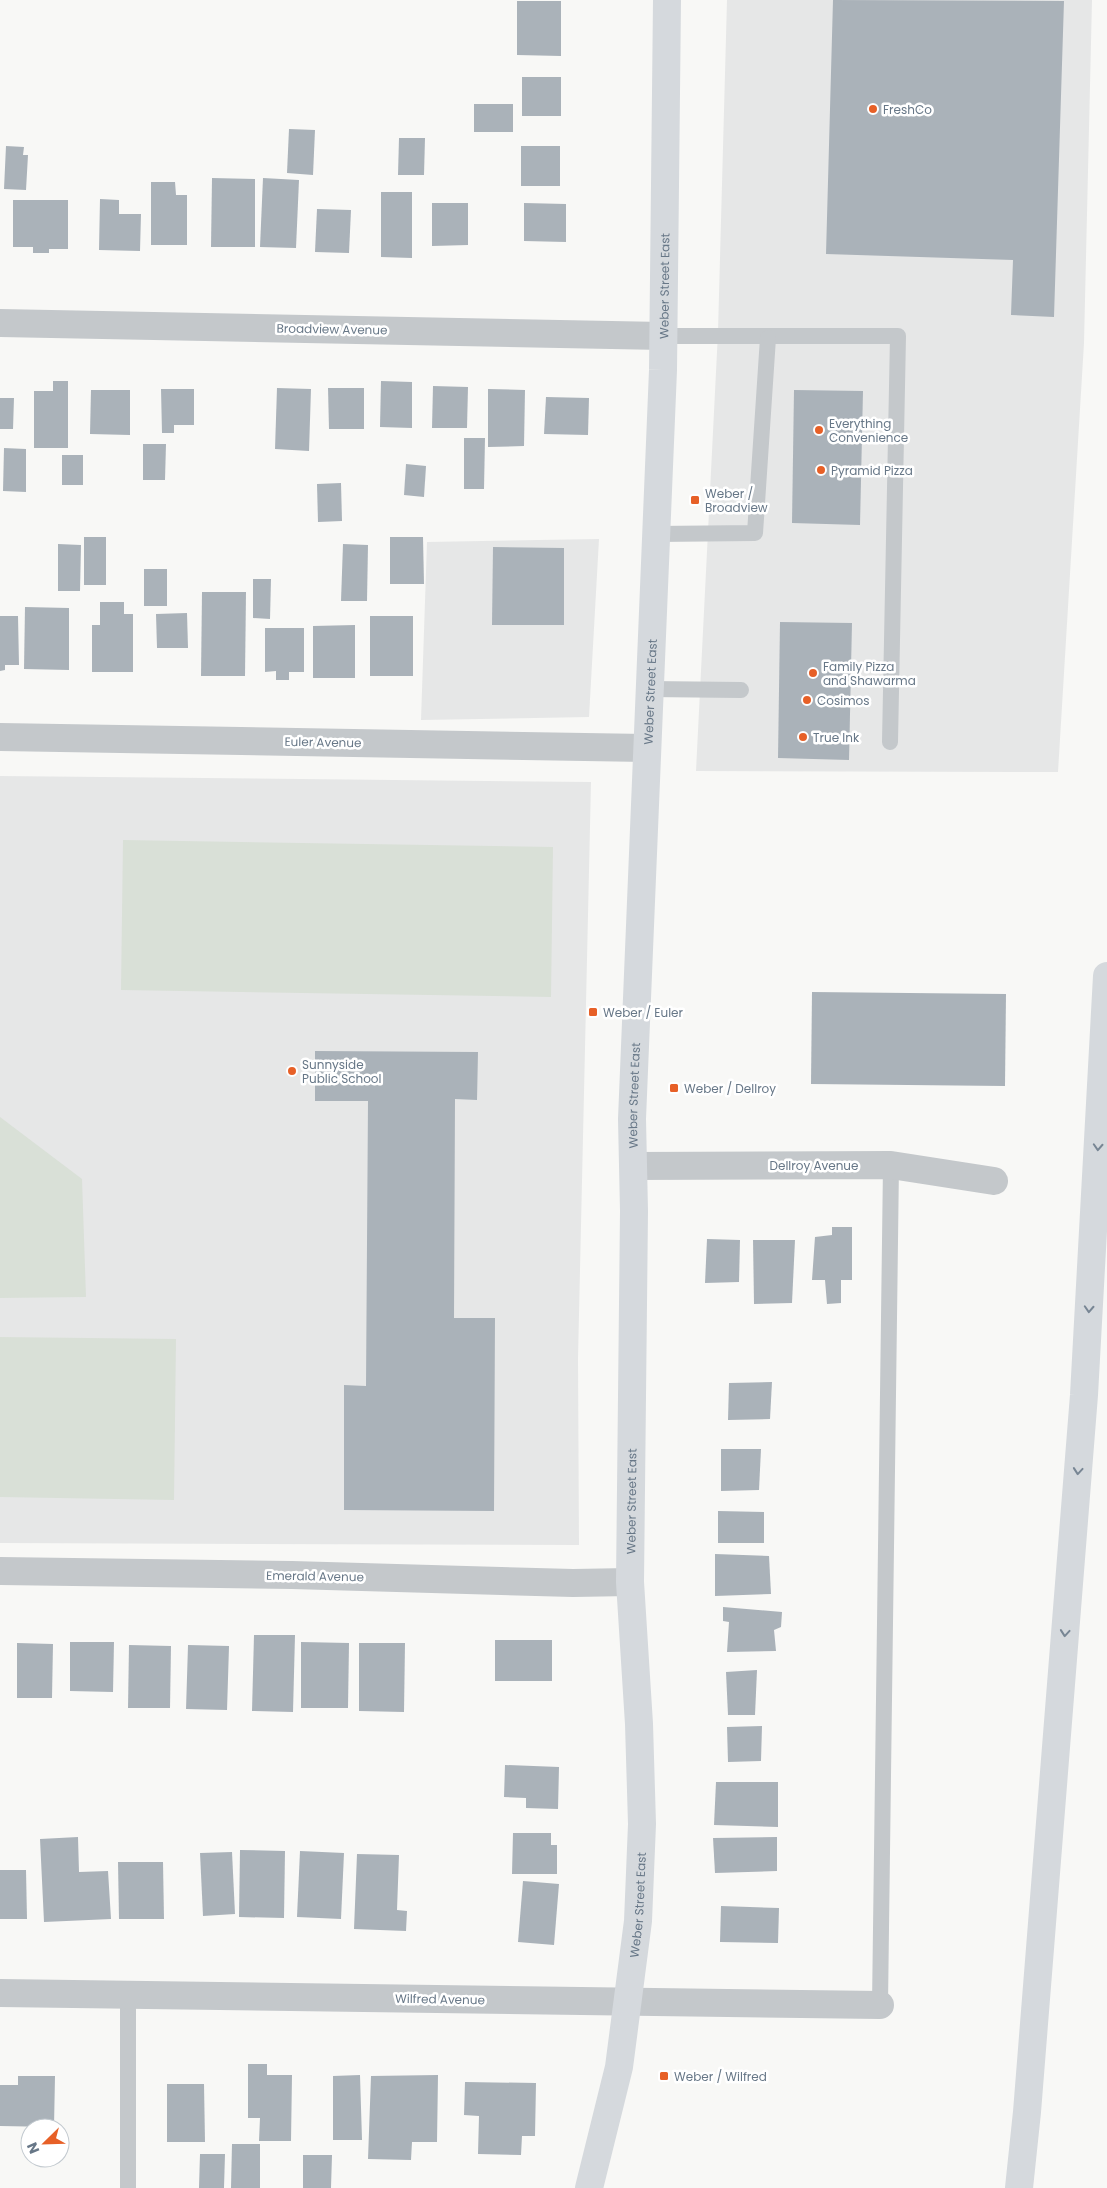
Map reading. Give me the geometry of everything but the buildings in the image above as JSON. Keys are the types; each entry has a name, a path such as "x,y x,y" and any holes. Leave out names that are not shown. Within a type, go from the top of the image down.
{"main road":[{"name":"Weber Street East","path":"589,2188 619,2067 638,1921 642,1824 639,1724 630,1582 634,1166 632,1119 664,336 667,0"},
{"path":"1019,2188 1028,2112 1084,1395 1107,976"}],"street":[{"name":"Broadview Avenue","path":"0,323 664,336"},
{"name":"Euler Avenue","path":"0,737 646,748"},
{"name":"Dellroy Avenue","path":"634,1166 891,1165 994,1181"},
{"name":"Emerald Avenue","path":"0,1571 292,1575 573,1583 630,1582"},
{"name":"Wilfred Avenue","path":"0,1993 880,2005"}],"lane":[{"path":"664,336 768,338 898,336 890,742"},
{"path":"656,534 755,533 768,338"},
{"path":"649,689 741,690"},
{"path":"880,2005 891,1165"},
{"path":"128,1995 128,2188"}],"shaded area":[{"path":"727,0 1092,0 1084,343 1058,772 696,771 718,332"},
{"path":"599,539 589,717 421,720 427,542"},
{"name":"Sunnyside Public School","path":"0,776 591,782 578,1359 579,1545 0,1543"},
{"path":"123,840 553,847 551,997 121,990"},
{"path":"0,1117 82,1179 86,1297 0,1298"},
{"path":"0,1337 176,1339 174,1500 0,1497"}],"place":[{"name":"FreshCo","path":"873,109"},
{"name":"Everything Convenience","path":"819,430"},
{"name":"Pyramid Pizza","path":"821,470"},
{"name":"Weber / Broadview","path":"695,500"},
{"name":"Family Pizza and Shawarma","path":"813,673"},
{"name":"Cosimos","path":"807,700"},
{"name":"True Ink","path":"803,737"},
{"name":"Weber / Euler","path":"593,1012"},
{"name":"Sunnyside Public School","path":"292,1071"},
{"name":"Weber / Dellroy","path":"674,1088"},
{"name":"Weber / Wilfred","path":"664,2076"}]}
